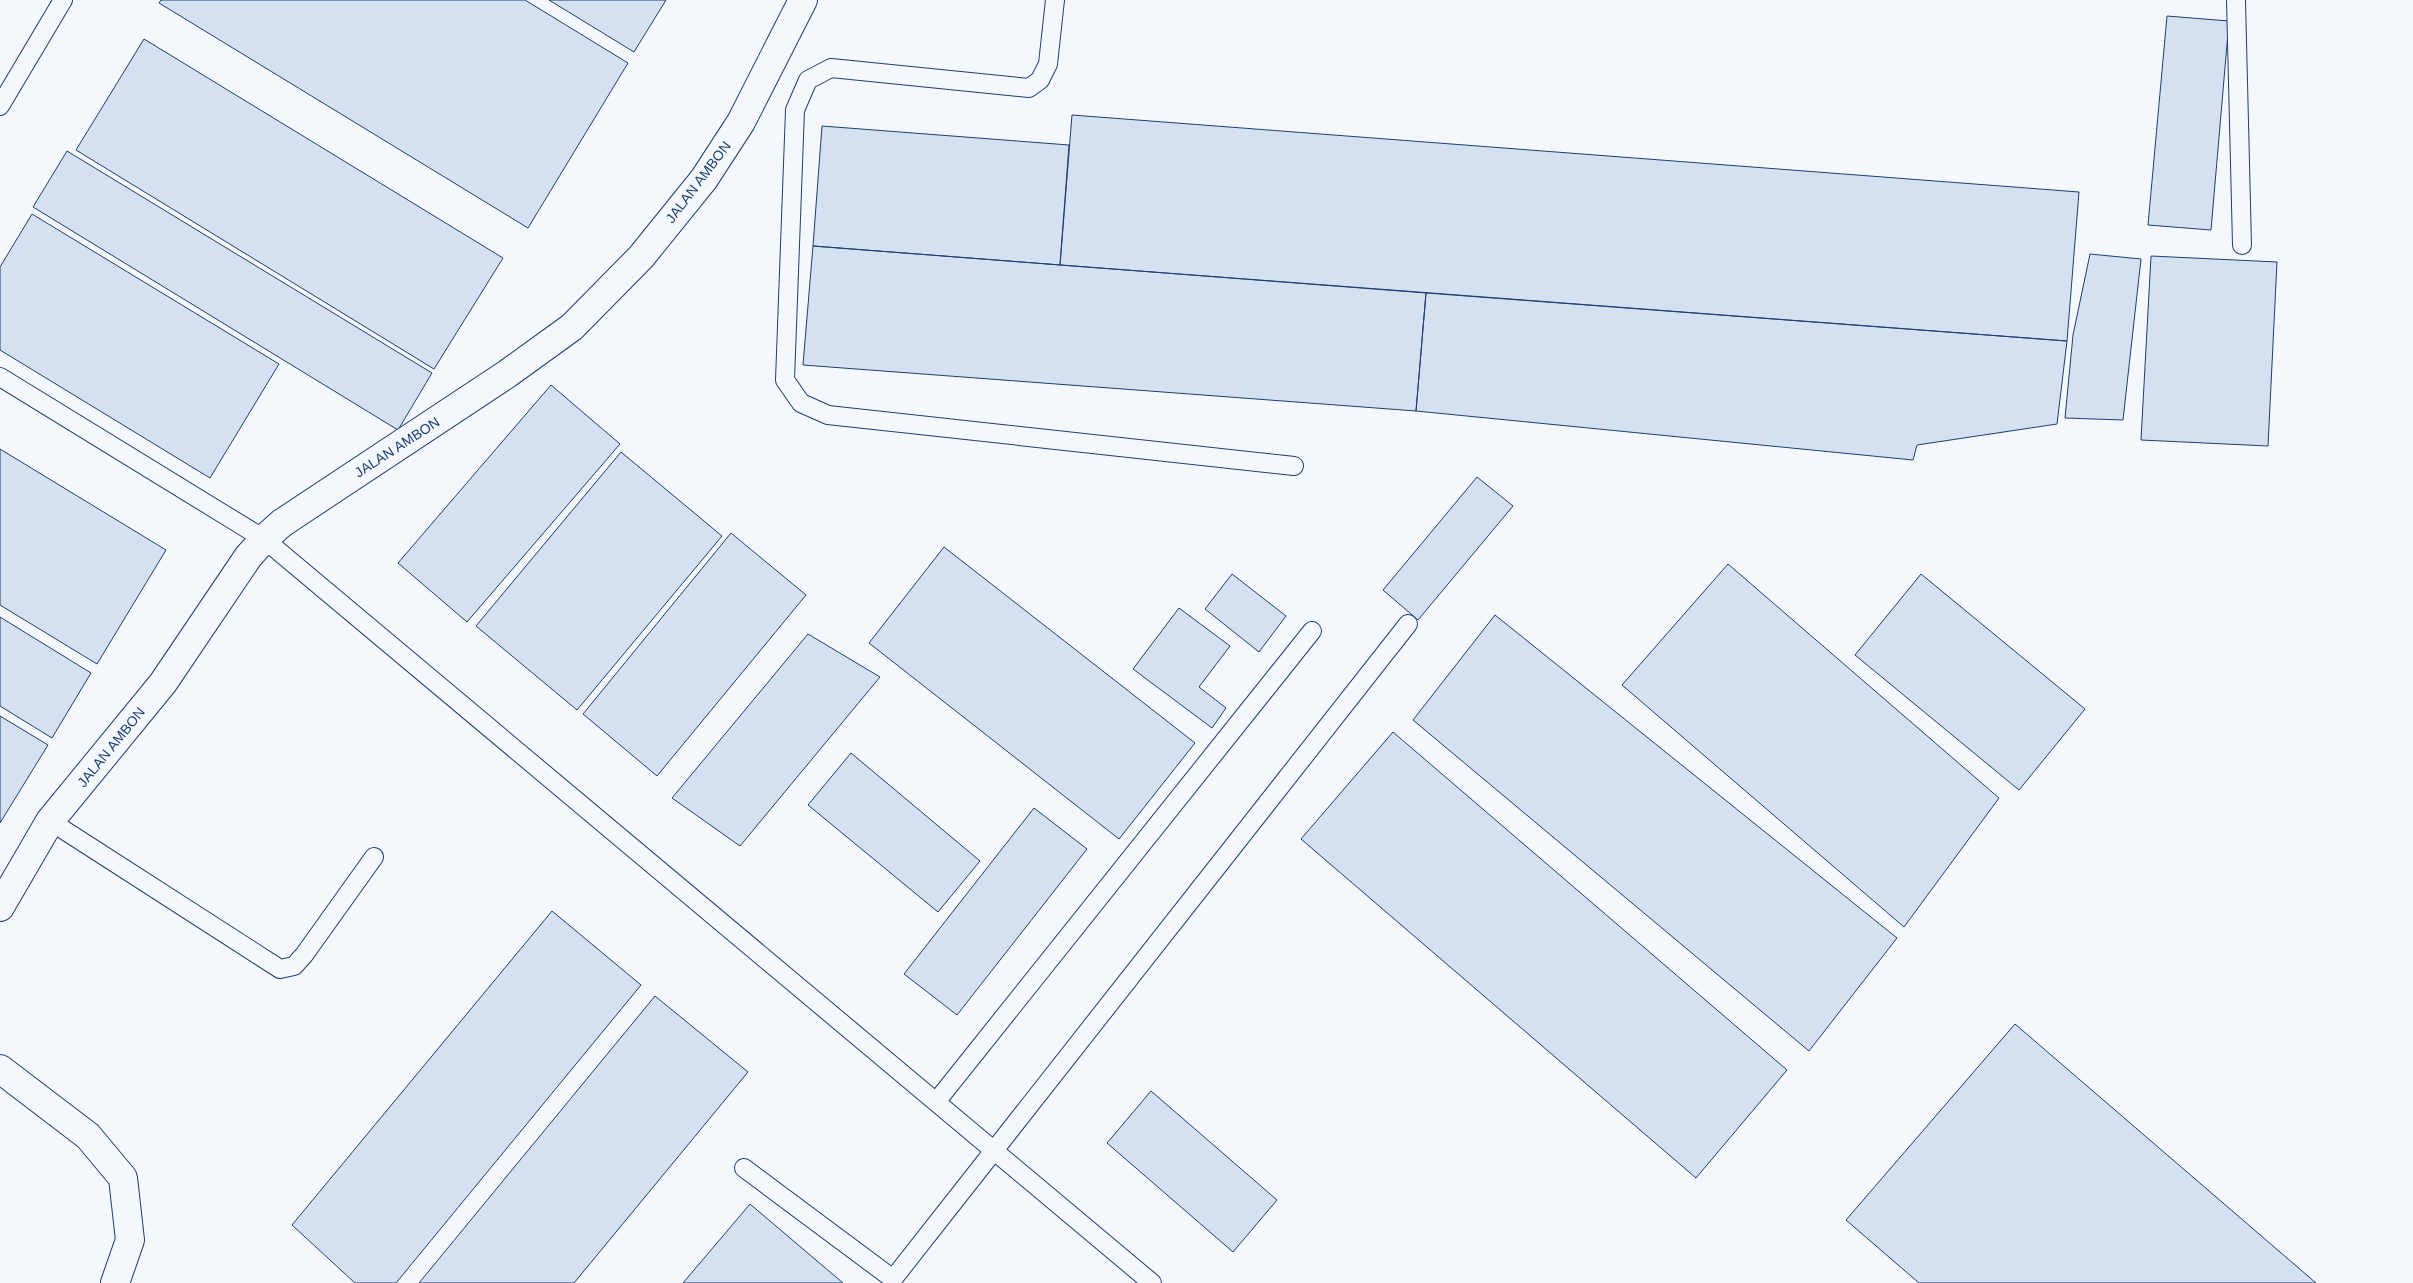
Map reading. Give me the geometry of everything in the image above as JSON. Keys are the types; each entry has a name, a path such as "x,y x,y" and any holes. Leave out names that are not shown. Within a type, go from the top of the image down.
{"street":[{"name":"JALAN AMBON","path":"0,907 50,821 163,683 248,557 264,539 282,523 508,374 572,326 641,257 704,179 742,122 803,0"},
{"path":"0,1069 88,1136 123,1178 130,1240 115,1283"}],"lane":[{"path":"0,106 62,0"},
{"path":"1055,0 1048,64 1040,80 1029,88 831,68 808,80 795,110 785,380 801,403 828,415 1294,466"},
{"path":"2236,0 2242,245"},
{"path":"0,377 264,539 936,1102 994,1153 1152,1283"},
{"path":"744,1168 895,1281 1408,624"},
{"path":"936,1102 1312,630"},
{"path":"50,821 280,969 294,966 304,955 374,857"}],"building":[{"path":"161,0 525,0 628,63 528,228 159,3"},
{"path":"549,0 666,0 634,52"},
{"path":"2167,16 2229,21 2211,230 2148,225"},
{"path":"144,39 503,258 434,369 76,150"},
{"path":"1072,115 2079,192 2067,341 1060,265"},
{"path":"822,126 1069,145 1060,265 813,246"},
{"path":"67,151 432,373 398,430 33,207"},
{"path":"32,214 279,364 210,478 0,350 0,267"},
{"path":"813,246 1426,293 1416,411 803,365"},
{"path":"2090,254 2141,259 2123,420 2065,418 2073,335"},
{"path":"2151,256 2277,262 2268,446 2141,440"},
{"path":"1426,293 2067,341 2057,424 1917,445 1913,460 1416,411"},
{"path":"551,385 620,444 467,622 398,563"},
{"path":"0,449 166,550 97,664 0,605"},
{"path":"621,452 722,536 577,710 476,626"},
{"path":"1477,477 1513,506 1418,620 1383,590"},
{"path":"731,533 806,595 657,776 583,714"},
{"path":"944,547 1195,743 1119,839 869,643"},
{"path":"1728,564 1999,798 1904,927 1622,685"},
{"path":"1232,574 1286,616 1259,652 1205,609"},
{"path":"1921,574 2085,709 2019,790 1855,655"},
{"path":"1179,608 1230,646 1199,687 1226,708 1212,728 1133,669"},
{"path":"1495,615 1897,938 1809,1051 1413,720"},
{"path":"0,617 91,673 52,738 0,706"},
{"path":"808,634 880,677 740,846 672,798"},
{"path":"0,716 48,745 0,823"},
{"path":"1393,732 1787,1070 1696,1178 1301,839"},
{"path":"851,753 980,861 938,912 808,805"},
{"path":"1034,808 1087,849 957,1015 904,974"},
{"path":"552,911 641,985 396,1283 355,1283 292,1225"},
{"path":"655,996 748,1072 574,1283 419,1283"},
{"path":"2015,1024 2316,1283 1919,1283 1846,1220"},
{"path":"1151,1091 1277,1200 1233,1252 1107,1143"},
{"path":"750,1204 843,1283 683,1283"}]}
